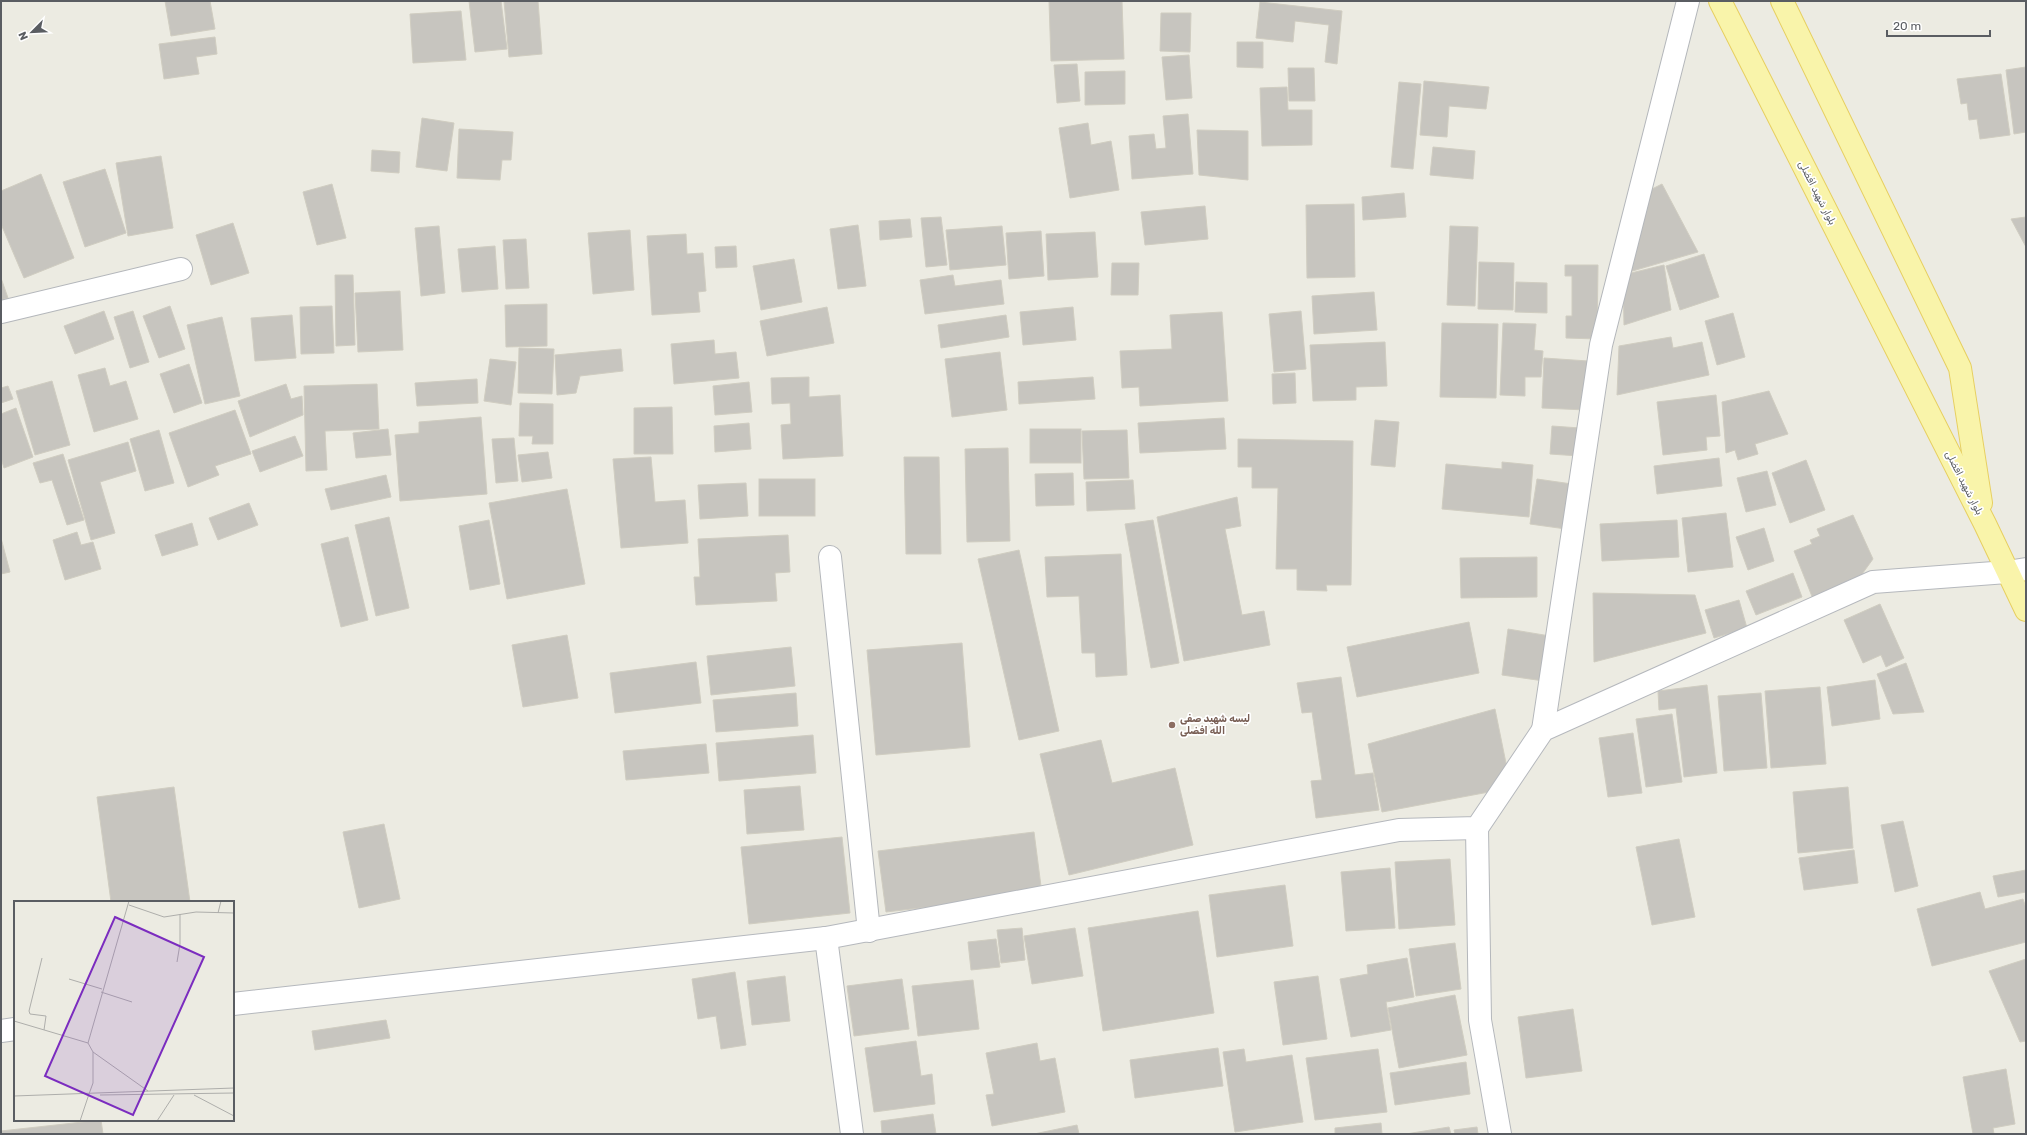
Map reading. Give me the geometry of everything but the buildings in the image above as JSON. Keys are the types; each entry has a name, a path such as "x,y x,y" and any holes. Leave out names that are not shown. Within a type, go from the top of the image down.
{"main road":[{"path":"1500,1134 1480,1020 1477,828 1543,730 1602,345 1688,1"},
{"name":"بلوار شهید افضلی","path":"1720,1 1985,524"},
{"name":"بلوار شهید افضلی","path":"1782,1 1960,368 1985,524"},
{"path":"1,312 181,269"},
{"path":"1985,524 2017,571 2026,610"},
{"path":"830,557 869,931"},
{"path":"1543,730 1873,582 2017,571"},
{"path":"234,1004 826,938 1399,830 1477,828"},
{"path":"826,938 852,1134"},
{"path":"1,1031 14,1029"}],"place":[{"name":"لیسه شهید صفی الله افضلی","path":"1172,725"}]}
